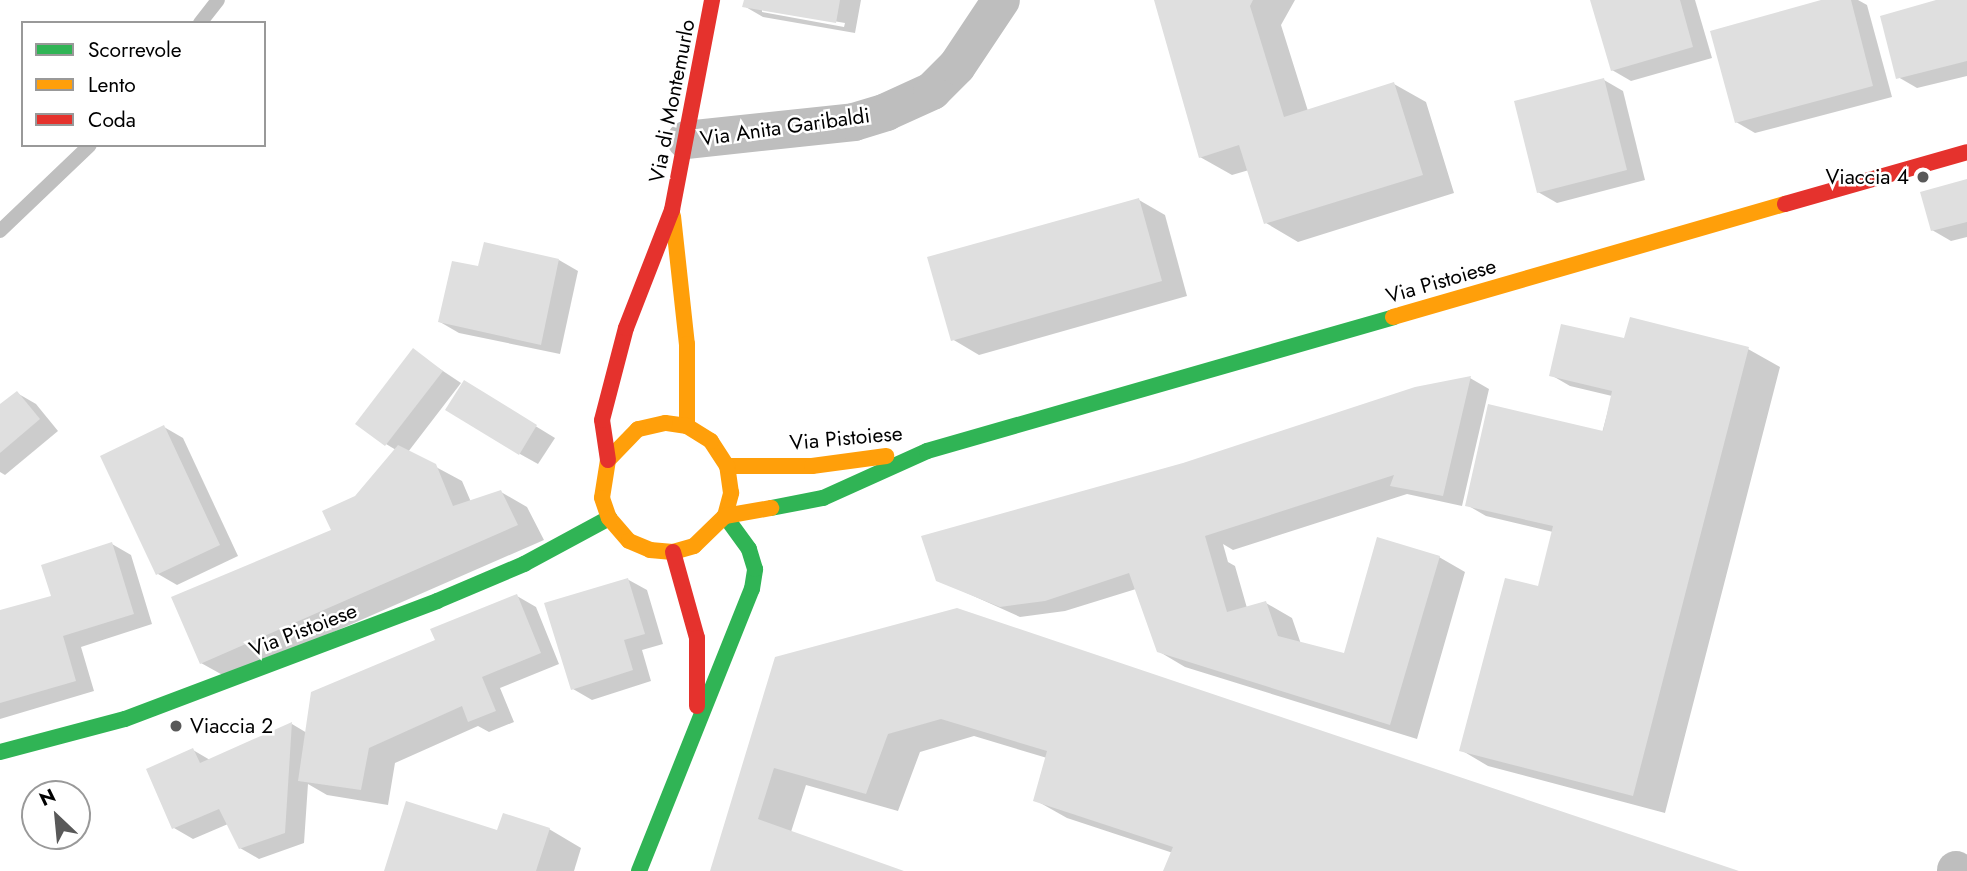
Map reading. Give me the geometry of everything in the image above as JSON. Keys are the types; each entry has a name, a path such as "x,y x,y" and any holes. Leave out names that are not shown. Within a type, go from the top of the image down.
{"main road":[{"name":"Via di Montemurlo","path":"608,460 602,420 626,328 673,210 712,0"},
{"name":"Via Pistoiese","path":"725,516 823,498 927,451 1967,152"},
{"name":"Via di Montemurlo","path":"673,210 687,344 687,426"},
{"path":"665,423 687,426 711,441 727,466 731,493 725,516 694,546 673,552 650,550 629,541 609,517 602,498 608,460 638,429 665,423"},
{"name":"Via Pistoiese","path":"727,466 812,466 927,451"},
{"path":"639,871 696,726 727,657 755,569 749,549 725,516"},
{"name":"Via Pistoiese","path":"0,752 125,719 437,601 524,564 609,517"},
{"path":"673,552 698,638 696,726"}],"street":[{"name":"Via Anita Garibaldi","path":"687,140 853,122 886,113 932,91 957,66 1001,0"}],"building":[{"path":"744,0 840,0 836,23 742,7"},
{"path":"1154,0 1253,0 1250,6 1284,117 1394,82 1423,175 1264,224 1239,145 1199,158"},
{"path":"1590,0 1680,0 1693,47 1611,71"},
{"path":"1821,0 1851,0 1873,86 1735,123 1710,31"},
{"path":"1936,0 1967,0 1967,61 1896,79 1880,16"},
{"path":"1604,78 1627,170 1537,193 1514,101"},
{"path":"1967,179 1967,222 1931,231 1920,192"},
{"path":"1139,198 1162,281 951,341 927,257"},
{"path":"484,242 559,259 541,345 438,322 452,261 478,266"},
{"path":"1630,317 1749,347 1633,796 1459,751 1505,578 1538,586 1553,526 1465,506 1488,404 1603,431 1612,391 1549,376 1561,324 1624,338"},
{"path":"413,348 443,371 385,446 355,424"},
{"path":"1471,376 1443,496 1390,486 1394,475 1205,536 1227,612 1266,601 1278,636 1344,653 1377,537 1440,556 1390,725 1157,652 1129,573 1045,601 1000,607 936,581 921,536 1183,463 1415,387"},
{"path":"464,380 537,425 519,455 445,410"},
{"path":"17,391 40,419 0,453 0,404"},
{"path":"164,425 220,545 156,575 100,456"},
{"path":"398,445 436,464 453,506 501,490 518,525 200,664 171,597 331,530 322,511 355,496"},
{"path":"112,542 134,614 63,636 76,681 0,703 0,610 51,596 41,565"},
{"path":"628,578 645,634 624,640 633,670 571,690 544,603"},
{"path":"517,594 541,653 482,677 496,711 468,722 462,706 369,748 361,790 298,781 311,692 435,640 430,629"},
{"path":"957,608 1739,871 1163,871 1173,847 1033,801 1047,751 941,719 888,734 866,794 774,768 758,819 904,871 710,871 775,657"},
{"path":"292,722 285,833 239,849 219,809 172,829 146,769 193,748 200,763"},
{"path":"406,801 497,830 503,813 550,828 536,871 384,871"}],"waterway":[{"path":"202,21 218,0"},
{"path":"0,231 88,147"}],"traffic: fast":[{"path":"771,508 823,498 927,451 1393,317"},
{"path":"639,871 752,589 755,569 749,549 725,516"},
{"path":"0,752 125,719 437,601 524,564 609,518"}],"traffic: slow":[{"path":"1393,317 1785,204"},
{"path":"673,216 687,344 687,426"},
{"path":"725,516 731,493 727,466 711,441 687,426 665,423 638,429 608,460 602,498 609,518 629,541 650,550 673,552 694,546 725,516 771,508"},
{"path":"727,466 812,466 886,456"}],"traffic: jam":[{"path":"608,460 602,420 626,328 672,210 712,0"},
{"path":"1785,204 1967,152"},
{"path":"673,552 697,638 697,706"}],"place":[{"name":"Viaccia 4","path":"1923,177"},
{"name":"Viaccia 2","path":"176,726"}]}
